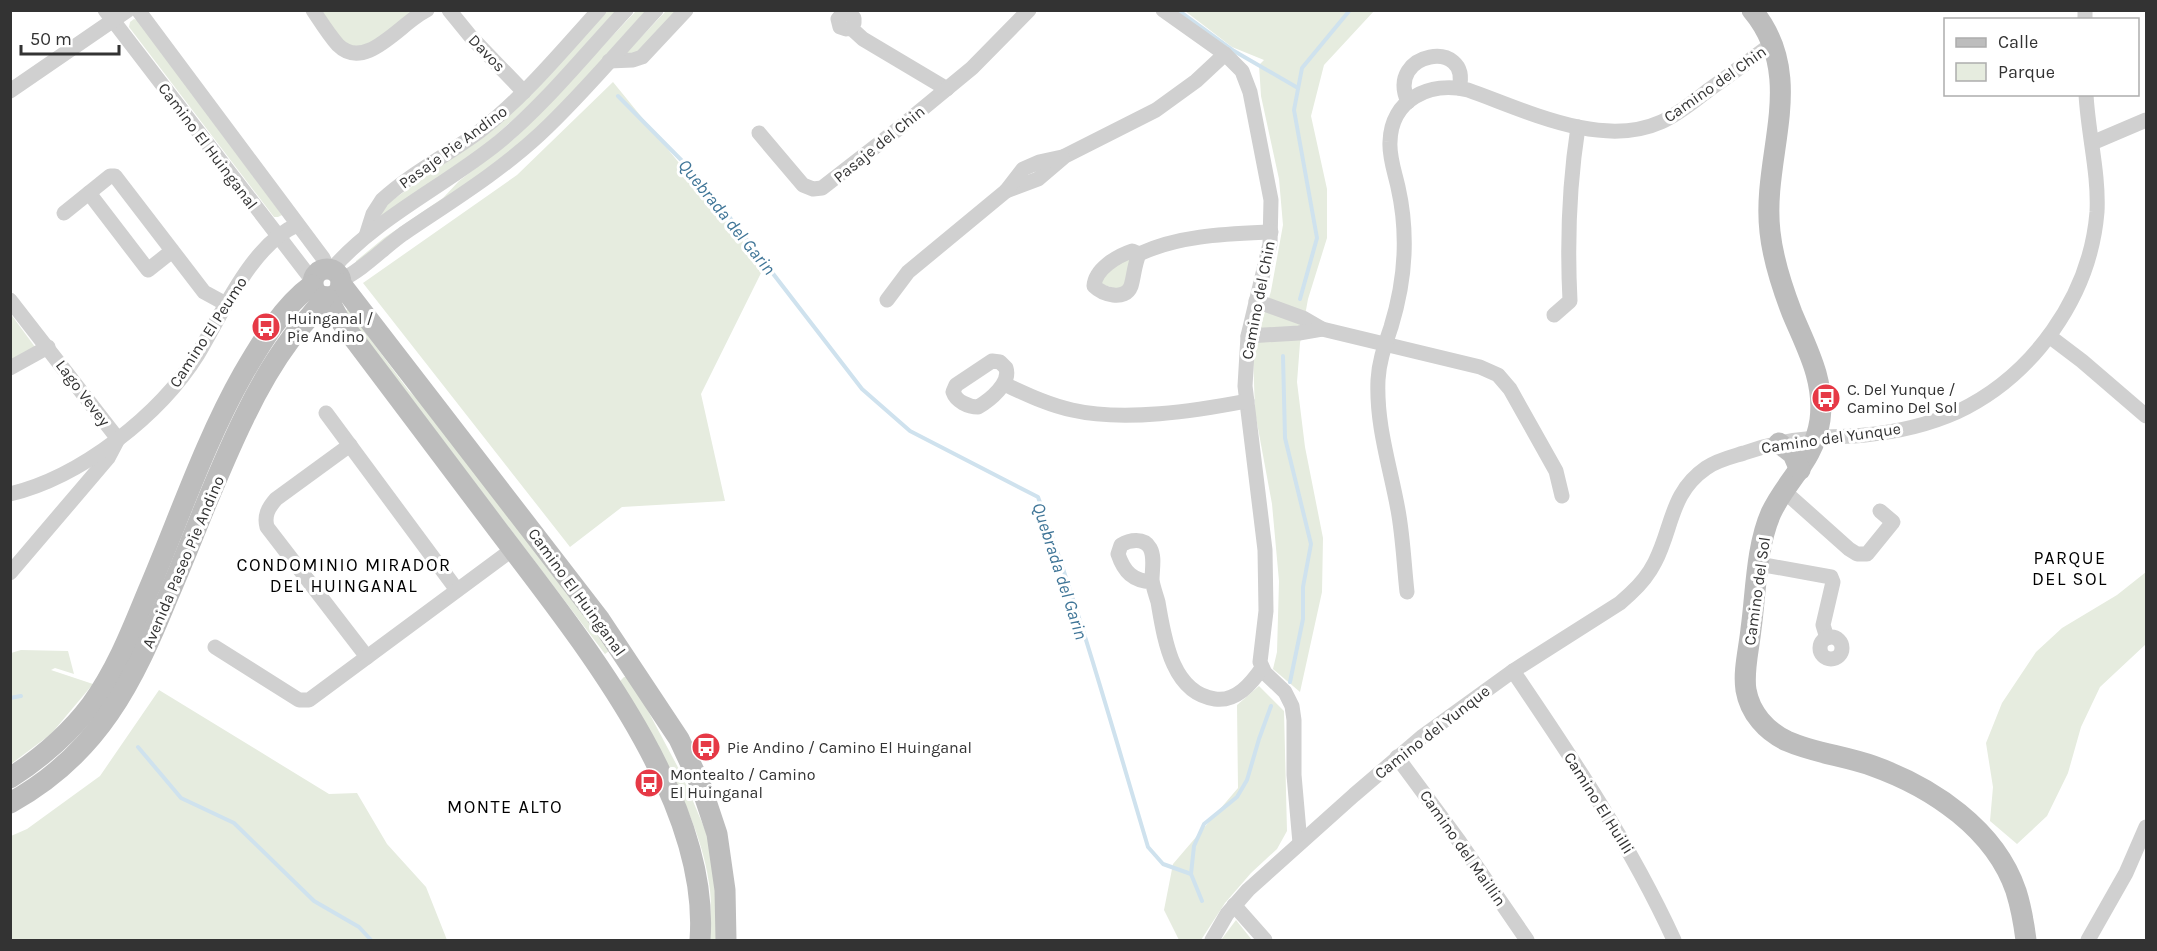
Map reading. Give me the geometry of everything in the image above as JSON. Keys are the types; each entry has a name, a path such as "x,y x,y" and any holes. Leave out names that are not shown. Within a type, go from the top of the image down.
{"street":[{"path":"12,87 109,16 128,10"},
{"name":"Camino El Huinganal","path":"138,10 322,258 327,283 339,319 578,638 648,747 677,809 695,875 702,926 700,940"},
{"path":"313,10 338,45 346,51 357,54 370,51 426,11"},
{"name":"Pasaje Pie Andino","path":"366,236 373,214 389,194 480,131 524,92 599,10"},
{"name":"Avenida Paseo Pie Andino","path":"10,802 36,786 73,756 107,718 123,694 146,651 244,418 276,362 347,253 366,236 478,158 517,126 626,10"},
{"name":"Avenida Paseo Pie Andino","path":"10,778 38,759 66,734 104,686 128,640 215,431 237,386 277,324 302,294 353,273 402,235 516,155 564,110 656,10"},
{"path":"609,61 633,60 642,57 686,10"},
{"name":"Pasaje del Chin","path":"759,133 803,186 817,189 827,186 947,88 995,46 1029,10"},
{"name":"Camino del Chin","path":"1163,10 1225,54 1242,71 1250,92 1270,200 1271,232 1248,336 1244,371 1265,550 1266,591 1260,655 1262,668"},
{"name":"Camino del Sol","path":"1752,10 1769,34 1778,57 1781,95 1770,187 1770,234 1785,296 1816,370 1821,405 1816,438 1800,470 1784,491 1768,522 1759,564 1745,681 1748,699 1756,715 1769,730 1787,741 1888,772 1930,793 1961,816 1986,840 2010,876 2020,906 2026,940"},
{"name":"Davos","path":"448,12 524,92"},
{"name":"Camino El Huinganal","path":"109,16 278,237 327,283 600,620 625,656 679,740 691,762 707,802 717,834 723,867 726,940"},
{"path":"851,28 863,39 947,88"},
{"name":"Camino del Chin","path":"1408,102 1430,89 1459,88 1578,127 1600,131 1624,131 1660,122 1683,109 1773,43"},
{"path":"887,300 908,272 1006,191 1027,167 1065,156 1156,110 1196,81 1225,54"},
{"path":"1407,592 1399,514 1386,462 1378,410 1378,376 1398,298 1404,256 1402,214 1391,157 1390,139 1394,122 1408,102 1404,87 1405,76 1411,66 1426,58 1440,56 1455,62 1461,73 1459,88"},
{"name":"Camino del Yunque","path":"1212,940 1234,905 1248,890 1397,757 1513,670 1620,603 1640,585 1655,562 1677,500 1698,475 1715,462 1779,443 1868,435 1921,424 1956,412 1981,398 2004,382 2029,358 2060,320 2078,287 2091,249 2097,211 2097,191 2086,96"},
{"path":"2092,143 2146,120"},
{"path":"1554,315 1570,301 1568,230 1578,127"},
{"path":"64,213 110,176 115,176 204,292 226,304"},
{"path":"89,193 148,270 172,251"},
{"name":"Camino El Peumo","path":"10,494 53,478 118,439 150,413 178,382 199,352 248,271 278,237 297,225"},
{"path":"1139,254 1180,239 1271,232"},
{"name":"Lago Vevey","path":"10,300 118,439"},
{"path":"1256,301 1303,318 1322,329 1480,367 1498,375 1510,389 1552,462 1562,496"},
{"path":"1248,336 1299,333 1322,329"},
{"path":"2049,336 2146,416"},
{"name":"Lago Vevey","path":"10,368 48,347"},
{"path":"1004,384 1060,407 1088,413 1155,413 1216,407 1247,401"},
{"path":"326,413 457,590"},
{"name":"Camino El Peumo","path":"14,562 108,458 118,439"},
{"path":"1779,443 1793,454 1800,470"},
{"path":"350,445 276,499 269,507 265,519 267,527 367,657"},
{"path":"1784,491 1857,554 1867,554 1893,522 1880,511"},
{"path":"215,647 299,700 309,700 513,549"},
{"path":"1759,564 1831,577 1833,582 1823,626 1827,638"},
{"path":"1152,582 1167,649 1175,668 1192,688 1210,698 1228,699 1247,687 1262,668 1285,692 1292,706 1294,720 1294,775 1300,843"},
{"path":"603,675 625,656"},
{"name":"Camino El Huilli","path":"1513,670 1616,828 1674,940"},
{"name":"Camino del Maillin","path":"1397,757 1459,841 1527,940"},
{"path":"2088,940 2112,899 2146,826"},
{"path":"1234,905 1265,940"}],"green space":[{"path":"319,11 415,11 372,42 354,46 346,44 339,38"},
{"path":"606,11 616,11 539,96 485,145 380,218 384,206 496,127 535,91"},
{"path":"636,11 646,11 537,129 488,170 356,263 384,238 443,198 459,181 515,138"},
{"path":"666,11 680,11 641,52 622,57"},
{"path":"1185,11 1374,11 1324,65 1311,116 1327,189 1327,238 1308,299 1300,343 1297,382 1305,447 1323,538 1322,592 1300,692 1273,669 1277,652 1279,581 1272,504 1255,412 1253,353 1271,291 1283,225 1279,179 1261,96 1259,65 1264,60 1232,47"},
{"path":"134,19 282,215 274,217 129,27 130,22"},
{"path":"613,82 764,267 701,394 725,501 622,507 570,547 363,283 517,175"},
{"path":"1132,254 1127,284 1120,290 1101,284 1106,270"},
{"path":"348,309 409,391 429,410 587,614 609,651 605,654 345,311"},
{"path":"10,313 35,347 10,361"},
{"path":"2146,572 2146,644 2100,687 2081,727 2068,773 2047,816 2017,844 1990,821 1993,787 1986,743 2002,703 2036,652 2062,628 2117,595"},
{"path":"21,650 68,651 74,674 55,668 51,670 93,684 51,734 11,764 11,653"},
{"path":"624,677 630,677 682,775 706,832 715,863 717,940 708,940 710,890 697,835 675,782 619,682"},
{"path":"1259,686 1284,711 1287,831 1277,849 1251,873 1225,903 1201,940 1179,940 1164,910 1173,864 1238,788 1237,705"},
{"path":"159,690 329,794 357,793 387,844 426,887 447,940 12,940 11,836 27,829 100,776"},
{"path":"1236,920 1252,940 1221,940"}],"waterway":[{"path":"1178,10 1234,51 1298,88"},
{"path":"1300,299 1317,238 1294,110 1302,68 1350,10"},
{"name":"Quebrada del Garin","path":"618,96 700,179 862,389 910,431 1038,497 1082,627 1148,847 1163,864 1191,874"},
{"path":"1283,356 1285,438 1311,544 1303,587 1303,619 1290,682"},
{"path":"10,698 21,696"},
{"path":"1202,901 1191,874 1194,846 1204,824 1237,797 1247,780 1271,706"},
{"path":"138,747 181,798 234,823 314,901 359,927 371,940"}],"place":[{"name":"Huinganal / Pie Andino","path":"266,327"},
{"name":"C. Del Yunque / Camino Del Sol","path":"1826,398"},
{"name":"Pie Andino / Camino El Huinganal","path":"706,747"},
{"name":"Montealto / Camino El Huinganal","path":"649,783"}],"district":[{"name":"PARQUE DEL SOL","path":"2070,568"},
{"name":"CONDOMINIO MIRADOR DEL HUINGANAL","path":"344,575"},
{"name":"MONTE ALTO","path":"505,807"}]}
